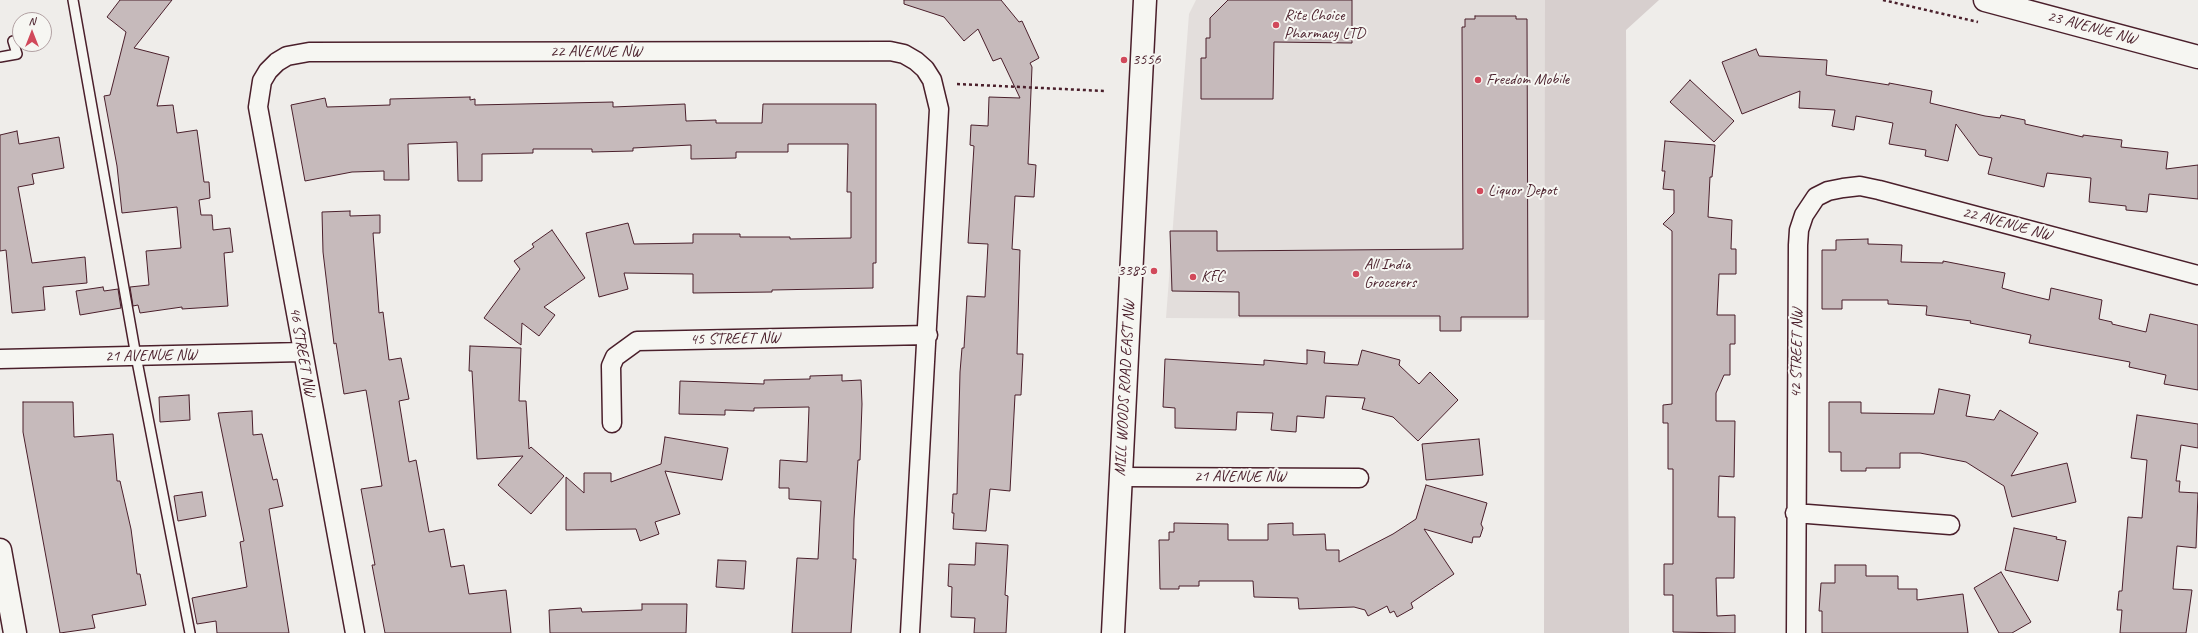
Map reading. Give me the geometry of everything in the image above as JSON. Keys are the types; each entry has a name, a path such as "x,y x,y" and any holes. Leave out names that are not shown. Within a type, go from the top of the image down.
{"street":[{"path":"1135,0 1142,48"},
{"name":"MILL WOODS ROAD EAST NW","path":"1113,633 1145,0"},
{"path":"1142,48 1159,0"},
{"name":"23 AVENUE NW","path":"1985,0 2198,57"},
{"name":"22 AVENUE NW","path":"268,71 286,56 309,52 890,51 904,54 916,60 925,69 932,80 938,109 928,335"},
{"name":"46 STREET NW","path":"268,71 262,81 258,107 355,633"},
{"name":"22 AVENUE NW","path":"1816,197 1828,191 1860,186 2198,275"},
{"name":"42 STREET NW","path":"1796,633 1795,513 1798,238 1804,214 1816,197"},
{"path":"910,633 928,335"},
{"name":"45 STREET NW","path":"612,423 611,366 615,357 637,341 928,335"},
{"name":"21 AVENUE NW","path":"0,360 302,352"},
{"name":"21 AVENUE NW","path":"1121,477 1359,478"},
{"path":"1795,513 1950,525"},
{"path":"0,550 15,633"}],"lane":[{"path":"73,0 136,356 190,633"},
{"path":"0,57 17,54 16,52"}],"path":[{"path":"957,84 1105,91"}],"shaded area":[{"path":"1196,0 1545,0 1546,320 1166,318 1189,14"},
{"path":"1545,0 1659,0 1626,30 1629,633 1544,633"}],"building":[{"path":"120,0 172,0 134,48 169,57 157,106 173,105 177,133 197,130 204,182 209,182 210,198 199,200 201,215 212,215 213,230 230,228 233,252 224,253 228,306 182,309 182,307 140,313 138,305 133,306 130,287 149,285 146,251 181,248 177,207 122,213 117,166 104,96 110,95 126,32 107,17"},
{"path":"904,0 1001,0 1019,22 1022,21 1039,58 1030,63 1032,67 1028,164 1036,165 1034,197 1015,196 1012,249 1020,250 1017,354 1023,354 1021,395 1015,395 1010,491 990,489 986,531 953,529 954,513 952,513 953,494 957,494 960,372 962,348 964,348 967,296 985,297 988,244 968,243 974,146 970,145 971,125 988,126 989,97 1020,98 1001,58 993,61 978,29 964,41 944,17 904,4"},
{"path":"1228,0 1352,0 1352,43 1274,42 1273,99 1201,99 1201,58 1206,58 1206,38 1210,38 1210,18"},
{"path":"1475,16 1516,16 1516,19 1527,19 1528,317 1461,317 1461,331 1440,331 1440,316 1239,316 1239,292 1172,291 1170,231 1217,231 1217,251 1463,249 1462,27 1465,27 1465,19 1475,19"},
{"path":"1756,49 1759,56 1827,60 1826,75 1889,85 1889,83 1932,91 1930,103 1985,116 2000,118 2001,115 2025,120 2025,124 2083,137 2083,135 2122,140 2121,147 2168,152 2166,169 2198,165 2198,199 2149,194 2147,212 2126,210 2126,206 2089,202 2091,178 2047,173 2044,187 1988,174 1992,158 1979,155 1956,124 1948,161 1925,156 1926,150 1889,144 1893,123 1856,116 1854,130 1832,126 1835,110 1799,108 1800,91 1742,114 1722,62"},
{"path":"1690,80 1734,121 1714,142 1670,102"},
{"path":"470,97 470,100 475,99 475,105 613,102 613,107 685,104 686,121 716,120 716,123 762,123 763,104 876,104 876,263 873,263 873,288 693,293 693,274 624,273 628,289 599,297 586,233 628,223 634,244 693,243 693,234 740,234 740,237 790,237 790,239 851,238 851,192 847,192 848,144 788,144 788,152 736,152 736,158 691,159 691,145 633,148 633,151 592,152 592,149 533,149 533,153 482,154 482,181 458,181 457,142 408,144 409,180 384,180 384,171 352,172 305,181 291,105 325,98 327,107 390,105 390,99"},
{"path":"17,131 19,144 59,137 64,168 32,174 34,184 18,187 32,263 85,257 87,283 43,287 45,310 12,313 6,250 0,251 0,135"},
{"path":"1665,141 1715,145 1712,177 1710,177 1708,217 1732,220 1731,249 1736,249 1736,274 1719,274 1717,315 1735,315 1735,344 1730,344 1730,375 1724,375 1716,393 1716,421 1735,421 1734,477 1719,476 1718,517 1735,517 1734,578 1716,578 1717,616 1735,615 1735,633 1673,632 1673,595 1664,595 1664,564 1673,564 1673,469 1668,469 1668,423 1663,423 1663,405 1672,404 1672,231 1663,224 1674,213 1674,190 1663,189 1665,171 1662,171"},
{"path":"350,211 350,216 380,215 380,233 373,233 379,313 383,312 389,360 401,358 409,399 399,401 409,462 416,460 429,532 444,529 451,567 464,565 469,594 506,590 511,633 385,633 372,565 375,565 361,489 382,486 366,390 344,394 336,343 334,344 323,252 322,212"},
{"path":"552,230 585,278 544,307 555,315 539,336 522,323 521,345 484,318 520,269 514,261 534,247 532,244"},
{"path":"1868,239 1868,244 1902,245 1901,262 1943,263 1943,261 2005,273 2002,288 2016,292 2049,300 2051,288 2102,300 2099,319 2112,322 2112,324 2146,332 2150,314 2198,325 2198,390 2164,384 2166,375 2129,367 2130,362 2029,343 2031,335 1970,323 1971,321 1926,315 1927,306 1888,304 1888,300 1842,300 1842,309 1822,309 1822,250 1836,250 1836,240"},
{"path":"103,287 104,291 118,289 121,308 80,315 76,291"},
{"path":"470,346 521,348 519,401 526,401 529,449 531,447 564,476 531,514 498,485 523,456 477,459 472,371 469,371"},
{"path":"1307,350 1325,352 1324,363 1358,365 1362,350 1400,360 1399,365 1419,384 1430,372 1458,400 1418,441 1393,417 1362,409 1365,398 1326,396 1324,418 1297,416 1296,432 1271,430 1273,413 1237,412 1236,430 1175,428 1175,408 1163,407 1165,359 1264,365 1264,360 1307,364"},
{"path":"842,375 842,381 861,380 862,404 860,460 858,460 854,519 853,559 856,559 851,633 792,633 797,558 818,559 821,501 789,499 789,488 779,488 780,460 807,462 809,407 754,408 754,411 725,410 725,415 679,414 680,381 764,384 764,380 810,379 810,376"},
{"path":"1939,389 1970,395 1966,416 1994,420 2000,410 2038,433 2011,476 2067,463 2076,502 2012,517 2004,486 1966,462 1920,453 1900,453 1900,468 1866,468 1866,471 1841,471 1841,452 1829,452 1829,402 1861,402 1861,413 1934,414"},
{"path":"189,395 190,420 160,422 159,397"},
{"path":"23,402 73,402 74,437 113,434 117,481 120,481 131,529 137,574 140,574 146,605 92,615 95,628 60,633 23,432"},
{"path":"252,411 253,435 262,434 273,480 277,479 283,506 269,509 289,633 217,633 216,621 197,624 192,598 247,587 240,542 244,541 218,413"},
{"path":"2137,415 2198,424 2198,448 2181,445 2176,481 2180,481 2179,492 2198,493 2196,548 2177,546 2173,589 2192,590 2186,633 2120,633 2122,610 2117,610 2119,591 2122,591 2128,517 2142,518 2147,460 2131,458"},
{"path":"665,437 728,448 722,480 665,471 680,514 655,522 659,534 640,541 636,529 566,530 566,477 584,493 584,473 611,473 611,482 661,464"},
{"path":"1479,439 1483,475 1426,480 1422,444"},
{"path":"1426,485 1487,503 1481,524 1483,528 1480,537 1473,537 1472,543 1424,529 1454,574 1411,603 1413,608 1397,617 1394,611 1390,613 1387,606 1368,616 1365,610 1354,607 1299,609 1298,598 1254,597 1253,581 1199,581 1199,586 1179,586 1179,589 1160,589 1159,540 1169,540 1169,532 1174,532 1174,523 1228,524 1228,540 1268,540 1268,524 1293,523 1293,535 1325,534 1326,550 1339,550 1339,562 1393,534 1416,519"},
{"path":"202,492 206,516 178,521 174,496"},
{"path":"2014,528 2057,537 2056,539 2066,541 2058,581 2005,570"},
{"path":"976,543 1008,545 1005,595 1008,596 1006,633 974,633 975,618 951,617 952,587 948,586 949,564 975,565"},
{"path":"718,560 746,561 744,589 716,587"},
{"path":"1835,565 1866,565 1866,576 1898,576 1898,589 1917,589 1917,600 1963,594 1968,633 1822,633 1822,611 1819,611 1821,583 1835,583"},
{"path":"2001,572 2031,622 2012,633 1999,633 1974,588"},
{"path":"642,604 687,604 686,633 550,633 549,610 581,608 582,612 642,610"}],"place":[{"name":"Rite Choice Pharmacy LTD","path":"1276,25"},
{"name":"3556","path":"1124,60"},
{"name":"Freedom Mobile","path":"1478,80"},
{"name":"Liquor Depot","path":"1480,191"},
{"name":"3385","path":"1154,271"},
{"name":"All India Grocerers","path":"1356,274"},
{"name":"KFC","path":"1193,277"}]}
